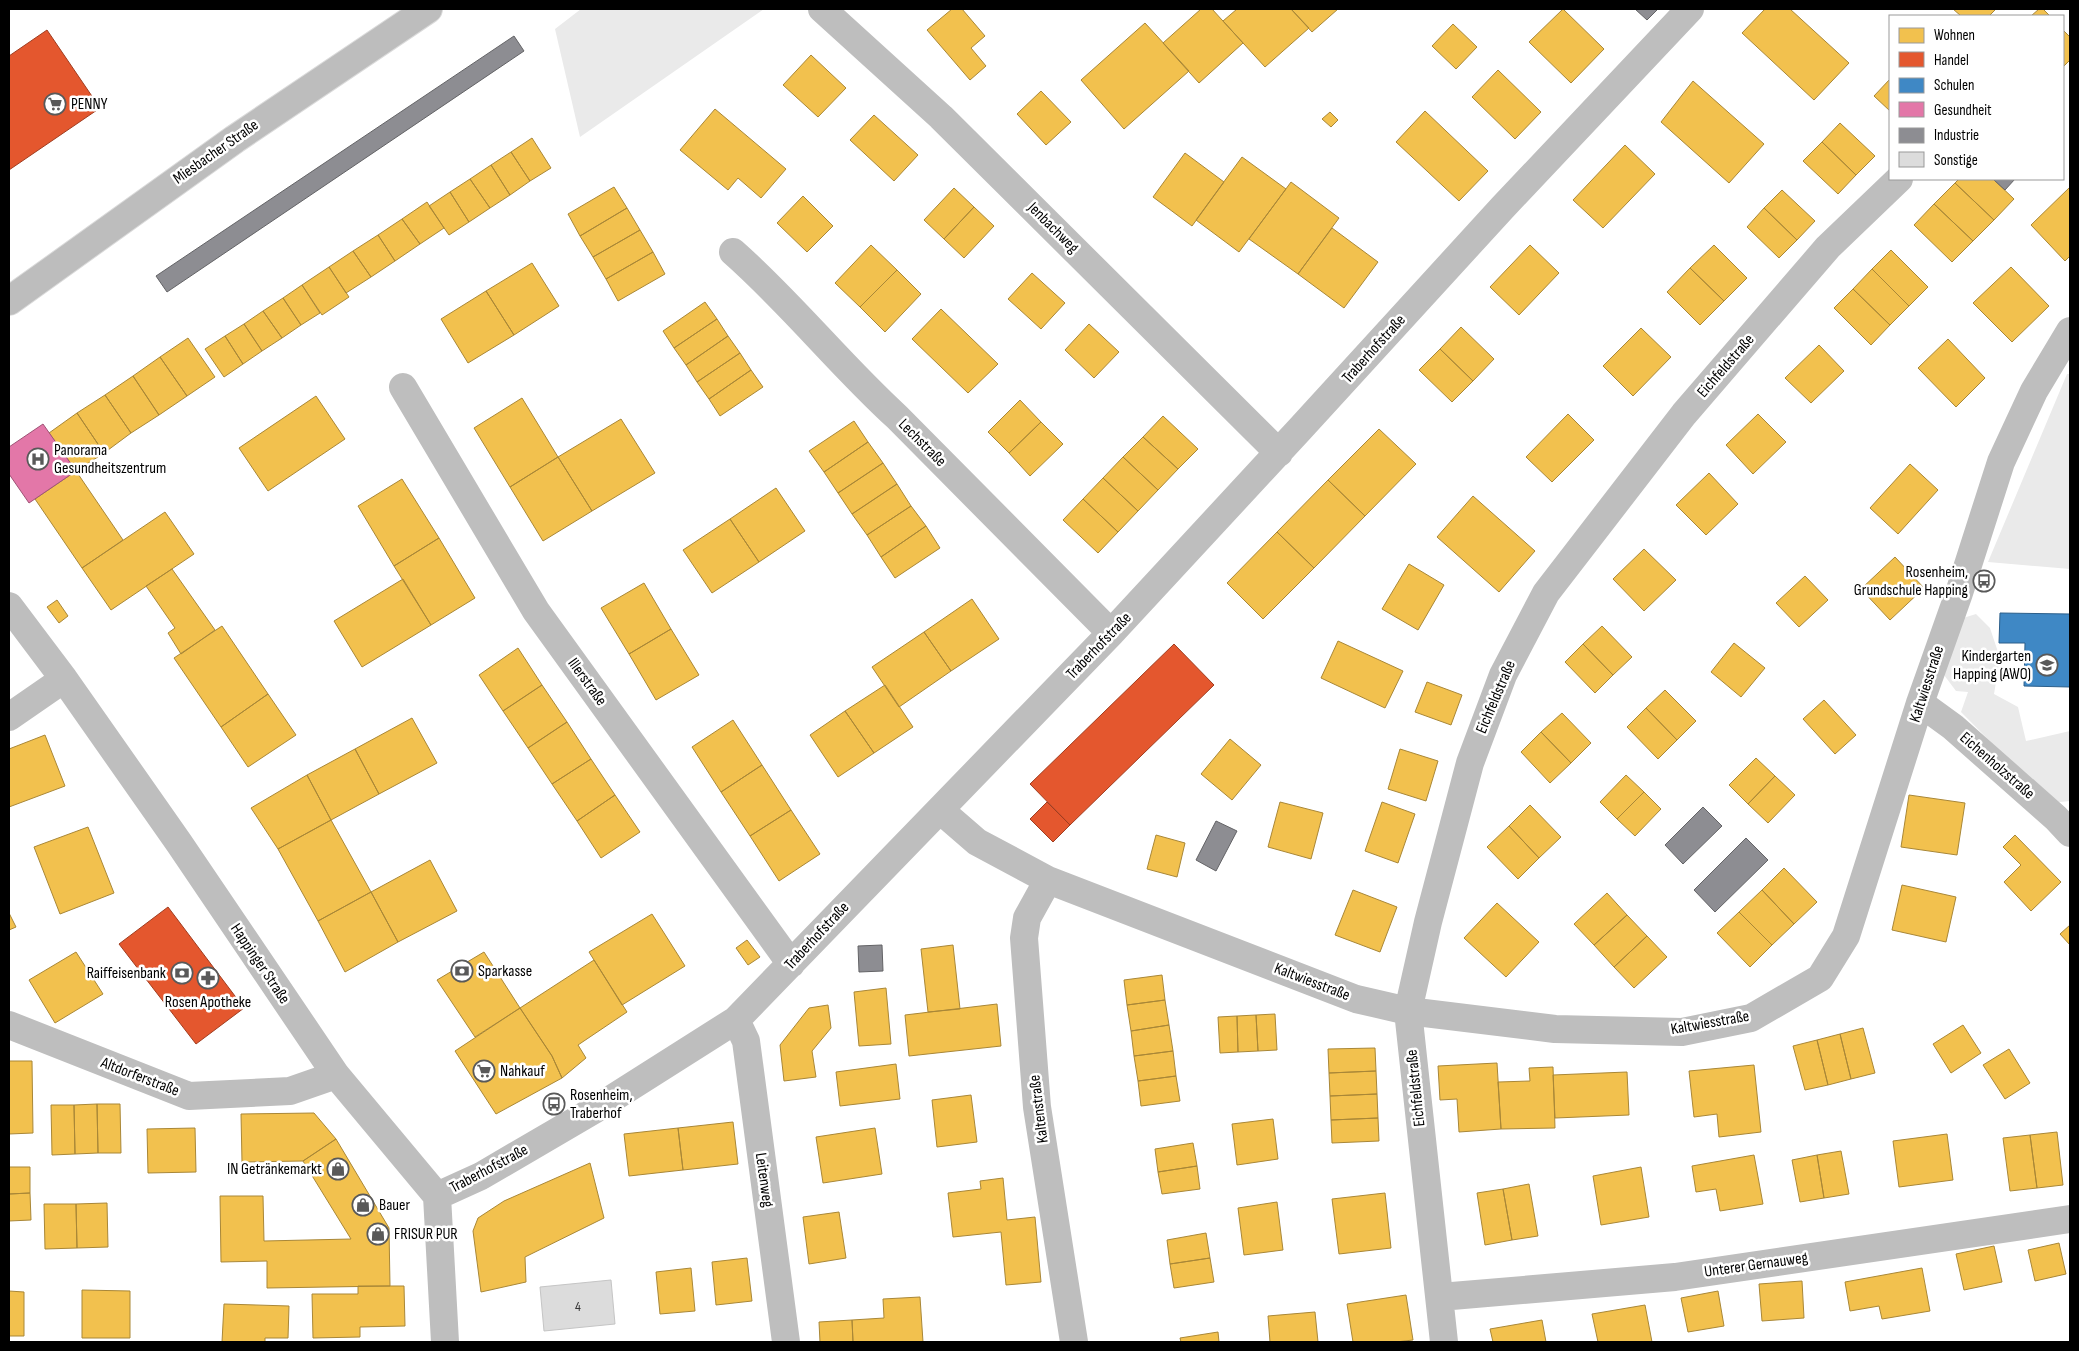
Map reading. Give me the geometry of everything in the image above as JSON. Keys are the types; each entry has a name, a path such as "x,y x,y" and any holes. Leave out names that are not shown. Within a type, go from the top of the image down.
{"main road":[{"name":"Miesbacher Straße","path":"9,301 235,139 428,9"}],"street":[{"name":"Jenbachweg","path":"822,9 941,117 1279,453"},
{"name":"Traberhofstraße","path":"437,1196 481,1176 594,1110 736,1020 1111,633 1279,453 1503,207 1690,9"},
{"name":"Eichfeldstraße","path":"1444,1342 1408,1011 1428,922 1470,763 1503,674 1546,593 1684,414 1828,247 1898,180"},
{"name":"Lechstraße","path":"733,252 757,272 867,390 1111,633"},
{"name":"Kaltwiesstraße","path":"940,810 977,842 1048,880 1356,999 1408,1011 1555,1029 1682,1032 1751,1018 1820,978 1846,936 1920,703 2001,462 2034,391 2070,331"},
{"name":"Illerstraße","path":"404,387 536,611 791,964"},
{"name":"Happinger Straße","path":"9,606 64,679 336,1075 437,1196"},
{"path":"9,717 64,679"},
{"name":"Eichenholzstraße","path":"1920,703 1952,727 2056,818 2070,833"},
{"name":"Kaltenstraße","path":"1048,880 1026,918 1024,938 1037,1107 1074,1342"},
{"name":"Leitenweg","path":"736,1020 746,1041 786,1342"},
{"name":"Altdorferstraße","path":"9,1025 189,1096 290,1091 336,1075"},
{"path":"437,1196 445,1342"},
{"name":"Unterer Gernauweg","path":"1440,1297 1675,1277 2070,1219"}],"shaded area":[{"path":"581,9 764,9 580,137 555,29"},
{"path":"2067,374 2070,374 2070,569 1988,562"},
{"path":"1976,614 1990,628 2000,658 1994,694 2018,707 2026,741 2070,731 2070,801 2051,803 1961,712 1968,692 1956,691 1941,671 1960,619"}],"building: Wohnen":[{"path":"952,9 962,9 985,36 971,48 986,66 970,80 927,30"},
{"path":"1201,9 1212,9 1243,43 1199,83 1163,43"},
{"path":"1237,9 1291,9 1309,28 1265,67 1223,21"},
{"path":"1291,9 1338,9 1312,32"},
{"path":"1563,9 1604,49 1571,83 1529,42"},
{"path":"1765,9 1790,9 1849,63 1814,100 1742,33"},
{"path":"1953,9 1996,9 1990,15 1960,15"},
{"path":"2039,9 2043,9 2049,15 2032,15"},
{"path":"1145,23 1189,71 1124,129 1081,80"},
{"path":"1453,24 1477,47 1456,69 1432,46"},
{"path":"2064,31 2070,37 2070,60 2064,66"},
{"path":"811,55 846,88 818,117 783,85"},
{"path":"1498,70 1541,112 1515,139 1472,97"},
{"path":"1889,80 1889,110 1874,96"},
{"path":"1693,81 1764,144 1729,183 1661,122"},
{"path":"1041,91 1071,122 1046,145 1017,114"},
{"path":"715,109 786,169 761,198 738,178 728,190 680,150"},
{"path":"1425,111 1488,171 1459,201 1396,142"},
{"path":"1330,112 1338,120 1331,127 1322,119"},
{"path":"874,115 918,155 894,181 850,140"},
{"path":"1840,123 1875,156 1856,175 1822,142"},
{"path":"532,138 551,168 530,181 511,152"},
{"path":"1822,142 1856,175 1838,194 1803,161"},
{"path":"1625,145 1655,174 1603,228 1573,200"},
{"path":"511,152 530,181 510,195 491,165"},
{"path":"1185,153 1224,182 1192,226 1153,197"},
{"path":"1242,157 1286,189 1239,252 1196,220"},
{"path":"491,165 510,195 490,208 470,179"},
{"path":"470,179 490,208 469,222 450,192"},
{"path":"1958,180 1994,180 2014,199 1994,220 1955,183"},
{"path":"1291,182 1339,218 1298,274 1249,239"},
{"path":"1955,183 1994,220 1973,241 1934,204"},
{"path":"614,187 627,208 580,236 568,214"},
{"path":"2070,187 2070,256 2065,261 2031,225"},
{"path":"954,188 974,207 944,239 924,220"},
{"path":"1782,190 1815,221 1797,240 1764,208"},
{"path":"450,192 469,222 449,235 429,206"},
{"path":"803,196 833,226 807,252 777,223"},
{"path":"427,202 444,228 420,244 402,219"},
{"path":"1934,204 1973,241 1952,262 1914,225"},
{"path":"974,207 994,226 964,258 944,239"},
{"path":"627,208 640,230 593,257 580,236"},
{"path":"1764,208 1797,240 1779,258 1747,227"},
{"path":"402,219 420,244 395,261 378,235"},
{"path":"1332,228 1378,262 1344,308 1298,274"},
{"path":"640,230 653,252 606,279 593,257"},
{"path":"378,235 395,261 371,277 353,251"},
{"path":"871,245 897,270 860,307 835,283"},
{"path":"1530,245 1559,273 1519,315 1490,287"},
{"path":"1714,245 1747,278 1724,301 1690,268"},
{"path":"1891,250 1928,287 1909,306 1872,269"},
{"path":"353,251 371,277 346,293 329,267"},
{"path":"653,252 665,274 618,301 606,279"},
{"path":"532,263 559,306 514,335 486,291"},
{"path":"329,267 349,297 322,315 302,285"},
{"path":"2011,267 2049,306 2012,342 1973,303"},
{"path":"1690,268 1724,301 1700,325 1667,292"},
{"path":"1872,269 1909,306 1890,325 1853,289"},
{"path":"897,270 921,294 885,332 860,307"},
{"path":"1032,273 1065,303 1041,329 1008,299"},
{"path":"302,285 320,313 301,325 283,298"},
{"path":"1853,289 1890,325 1871,345 1834,308"},
{"path":"486,291 514,335 468,363 441,319"},
{"path":"283,298 301,325 282,338 263,311"},
{"path":"705,302 717,319 674,348 663,331"},
{"path":"941,309 998,364 968,393 912,339"},
{"path":"263,311 282,338 262,351 244,324"},
{"path":"717,319 728,336 686,365 674,348"},
{"path":"244,324 262,351 243,364 225,336"},
{"path":"1089,324 1119,352 1094,378 1065,350"},
{"path":"1461,327 1494,359 1473,381 1440,349"},
{"path":"1641,328 1671,357 1633,396 1603,366"},
{"path":"225,336 243,364 224,377 205,349"},
{"path":"728,336 740,353 697,382 686,365"},
{"path":"188,338 215,377 187,396 160,357"},
{"path":"1948,339 1985,378 1956,407 1918,368"},
{"path":"1819,345 1844,371 1811,403 1785,378"},
{"path":"1440,349 1473,381 1452,402 1419,370"},
{"path":"740,353 751,370 709,399 697,382"},
{"path":"160,357 187,396 159,415 133,376"},
{"path":"751,370 763,387 720,416 709,399"},
{"path":"133,376 159,415 131,433 105,395"},
{"path":"105,395 131,433 104,453 77,413"},
{"path":"316,396 345,439 268,491 239,448"},
{"path":"522,398 558,457 510,487 474,428"},
{"path":"1020,400 1041,422 1009,453 988,432"},
{"path":"77,413 104,453 76,471 49,433"},
{"path":"1568,414 1594,440 1552,482 1526,457"},
{"path":"1758,414 1786,442 1753,474 1726,445"},
{"path":"1163,416 1198,449 1178,469 1143,437"},
{"path":"621,419 655,473 592,511 558,457"},
{"path":"854,421 868,442 824,472 809,451"},
{"path":"1041,422 1063,444 1030,476 1009,453"},
{"path":"1379,429 1416,464 1365,516 1328,480"},
{"path":"1143,437 1178,469 1158,490 1123,457"},
{"path":"868,442 883,463 838,493 824,472"},
{"path":"558,457 592,511 543,541 510,487"},
{"path":"1123,457 1158,490 1138,511 1103,478"},
{"path":"883,463 897,484 852,514 838,493"},
{"path":"1910,464 1938,490 1898,534 1870,508"},
{"path":"76,471 123,540 82,568 35,499"},
{"path":"1709,473 1738,504 1706,535 1676,505"},
{"path":"1103,478 1138,511 1118,532 1083,499"},
{"path":"402,479 439,538 394,566 358,506"},
{"path":"1328,480 1365,516 1314,568 1277,532"},
{"path":"897,484 911,506 867,535 852,514"},
{"path":"776,488 805,531 759,562 730,519"},
{"path":"1473,496 1535,551 1499,592 1437,537"},
{"path":"1083,499 1118,532 1098,553 1063,520"},
{"path":"911,506 926,526 881,557 867,535"},
{"path":"165,512 194,554 111,610 82,568"},
{"path":"730,519 759,562 712,593 683,550"},
{"path":"926,526 940,548 895,578 881,557"},
{"path":"1277,532 1314,568 1263,619 1227,583"},
{"path":"439,538 475,598 431,625 394,566"},
{"path":"1644,549 1676,580 1644,611 1613,579"},
{"path":"1895,557 1924,588 1890,620 1861,589"},
{"path":"1409,564 1444,585 1418,630 1382,609"},
{"path":"172,569 215,630 181,654 168,633 175,628 146,586"},
{"path":"1805,576 1828,600 1799,627 1776,603"},
{"path":"403,579 431,625 362,667 334,621"},
{"path":"644,583 671,629 629,654 601,608"},
{"path":"972,599 999,639 951,671 924,632"},
{"path":"57,600 68,616 59,623 47,607"},
{"path":"222,626 268,694 221,727 174,658"},
{"path":"1602,626 1632,657 1613,675 1583,644"},
{"path":"671,629 699,675 656,700 629,654"},
{"path":"924,632 951,671 899,707 872,667"},
{"path":"1338,641 1403,671 1385,708 1321,678"},
{"path":"1734,643 1765,668 1741,697 1711,672"},
{"path":"1583,644 1613,675 1595,693 1565,662"},
{"path":"518,648 542,685 503,711 479,675"},
{"path":"1427,682 1462,695 1451,725 1415,712"},
{"path":"542,685 567,722 528,748 503,711"},
{"path":"885,685 913,727 874,753 845,711"},
{"path":"1665,690 1696,721 1677,740 1646,708"},
{"path":"268,694 296,735 248,767 221,727"},
{"path":"1824,700 1856,735 1835,754 1803,719"},
{"path":"1646,708 1677,740 1658,759 1627,727"},
{"path":"845,711 874,753 838,777 810,735"},
{"path":"1562,713 1591,743 1571,763 1541,732"},
{"path":"412,718 437,763 379,794 355,749"},
{"path":"733,720 762,765 721,792 692,747"},
{"path":"567,722 591,759 552,784 528,748"},
{"path":"1541,732 1571,763 1550,783 1521,752"},
{"path":"45,735 65,786 9,807 9,749"},
{"path":"1230,739 1261,765 1232,800 1201,774"},
{"path":"355,749 379,794 331,820 307,775"},
{"path":"1400,749 1438,761 1426,801 1388,789"},
{"path":"1756,758 1775,776 1748,804 1729,785"},
{"path":"591,759 615,795 577,821 552,784"},
{"path":"762,765 791,810 750,836 721,792"},
{"path":"307,775 331,820 278,849 251,808"},
{"path":"1626,775 1644,792 1617,819 1600,802"},
{"path":"1775,776 1795,795 1768,823 1748,804"},
{"path":"1644,792 1661,809 1635,836 1617,819"},
{"path":"615,795 640,832 601,858 577,821"},
{"path":"1909,795 1965,803 1957,855 1901,847"},
{"path":"1280,802 1323,813 1311,859 1268,847"},
{"path":"1382,802 1415,814 1398,863 1365,851"},
{"path":"1530,805 1561,837 1539,858 1509,826"},
{"path":"791,810 820,854 779,881 750,836"},
{"path":"331,820 371,892 318,921 278,849"},
{"path":"1509,826 1539,858 1518,879 1487,847"},
{"path":"88,827 114,893 60,914 34,847"},
{"path":"1156,835 1185,843 1177,877 1147,869"},
{"path":"2015,835 2061,882 2031,911 2004,882 2021,865 2003,847"},
{"path":"430,860 457,911 398,942 371,892"},
{"path":"1784,868 1817,902 1794,924 1762,890"},
{"path":"1902,885 1956,897 1946,942 1892,930"},
{"path":"1353,890 1397,907 1380,952 1335,935"},
{"path":"1762,890 1794,924 1772,945 1739,912"},
{"path":"371,892 398,942 345,972 318,921"},
{"path":"1607,893 1627,915 1594,945 1574,924"},
{"path":"1497,903 1539,942 1506,977 1464,938"},
{"path":"1739,912 1772,945 1750,967 1717,933"},
{"path":"9,913 16,927 9,930"},
{"path":"652,914 685,966 622,1005 589,952"},
{"path":"1627,915 1647,936 1614,967 1594,945"},
{"path":"2070,925 2070,945 2060,934"},
{"path":"1647,936 1667,957 1634,988 1614,967"},
{"path":"747,940 760,957 748,965 736,948"},
{"path":"953,945 960,1009 928,1012 921,949"},
{"path":"76,952 103,994 55,1023 29,980"},
{"path":"484,952 520,1008 475,1037 437,980"},
{"path":"594,960 627,1012 578,1045 586,1058 562,1078 552,1056 520,1008"},
{"path":"1162,975 1165,1000 1127,1005 1124,980"},
{"path":"886,988 891,1044 859,1046 854,992"},
{"path":"1165,1000 1169,1025 1131,1031 1127,1005"},
{"path":"997,1004 1001,1046 909,1056 905,1015"},
{"path":"828,1005 831,1028 812,1051 816,1077 784,1081 780,1045 809,1008"},
{"path":"520,1008 552,1056 562,1078 496,1114 455,1051"},
{"path":"1275,1014 1277,1050 1258,1051 1256,1015"},
{"path":"1256,1015 1258,1051 1238,1052 1237,1016"},
{"path":"1237,1016 1238,1052 1220,1053 1218,1017"},
{"path":"1169,1025 1173,1051 1134,1056 1131,1031"},
{"path":"1963,1025 1981,1053 1951,1073 1933,1044"},
{"path":"1863,1028 1875,1073 1851,1079 1840,1034"},
{"path":"1840,1034 1851,1079 1828,1085 1817,1040"},
{"path":"1817,1040 1828,1085 1805,1090 1793,1046"},
{"path":"1375,1048 1376,1071 1329,1073 1328,1049"},
{"path":"2009,1049 2030,1083 2005,1099 1983,1065"},
{"path":"1173,1051 1176,1076 1138,1081 1134,1056"},
{"path":"9,1061 32,1061 33,1133 9,1134"},
{"path":"1497,1063 1501,1129 1459,1132 1457,1099 1440,1100 1438,1066"},
{"path":"896,1064 900,1099 840,1106 836,1072"},
{"path":"1754,1065 1761,1132 1719,1137 1717,1114 1694,1117 1689,1071"},
{"path":"1553,1067 1555,1128 1501,1129 1498,1082 1530,1081 1529,1068"},
{"path":"1376,1071 1377,1094 1330,1096 1329,1073"},
{"path":"1627,1072 1629,1115 1555,1118 1553,1075"},
{"path":"1176,1076 1180,1101 1141,1106 1138,1081"},
{"path":"1377,1094 1378,1118 1331,1120 1330,1096"},
{"path":"971,1095 977,1142 937,1147 932,1100"},
{"path":"97,1104 120,1104 121,1153 98,1153"},
{"path":"97,1104 98,1153 75,1154 74,1105"},
{"path":"51,1105 74,1105 75,1154 52,1155"},
{"path":"314,1113 336,1139 303,1161 242,1162 241,1114"},
{"path":"1378,1118 1379,1141 1332,1143 1331,1120"},
{"path":"1273,1119 1278,1159 1237,1165 1232,1124"},
{"path":"733,1122 738,1164 683,1170 678,1128"},
{"path":"195,1128 196,1172 148,1173 147,1129"},
{"path":"678,1128 683,1170 629,1176 624,1134"},
{"path":"875,1128 882,1174 823,1183 816,1137"},
{"path":"2057,1132 2063,1185 2037,1188 2030,1135"},
{"path":"1947,1134 1953,1180 1899,1187 1893,1141"},
{"path":"2030,1135 2037,1188 2010,1191 2003,1138"},
{"path":"336,1139 389,1228 390,1286 267,1288 267,1261 221,1262 220,1196 263,1196 264,1241 351,1239 303,1161"},
{"path":"1193,1143 1197,1166 1158,1172 1155,1149"},
{"path":"1841,1151 1849,1194 1824,1198 1817,1155"},
{"path":"1754,1155 1763,1204 1720,1211 1716,1189 1696,1192 1692,1166"},
{"path":"1817,1155 1824,1198 1800,1202 1792,1160"},
{"path":"590,1163 604,1218 525,1257 526,1282 481,1292 473,1231 478,1218 504,1201"},
{"path":"1197,1166 1200,1189 1162,1194 1158,1172"},
{"path":"9,1167 30,1167 30,1193 9,1194"},
{"path":"1641,1167 1649,1217 1601,1225 1593,1176"},
{"path":"1003,1178 1007,1220 1035,1217 1041,1282 1006,1285 1001,1232 953,1237 948,1193 981,1189 980,1181"},
{"path":"1529,1184 1538,1236 1512,1240 1503,1189"},
{"path":"1503,1189 1512,1240 1485,1245 1477,1193"},
{"path":"30,1193 31,1220 9,1221 9,1194"},
{"path":"1385,1193 1391,1248 1339,1254 1332,1199"},
{"path":"1277,1202 1283,1250 1244,1255 1238,1208"},
{"path":"107,1203 108,1247 77,1248 76,1204"},
{"path":"44,1204 76,1204 77,1248 45,1249"},
{"path":"839,1212 846,1258 809,1264 803,1217"},
{"path":"1206,1233 1210,1258 1170,1264 1167,1240"},
{"path":"2059,1243 2066,1274 2035,1281 2028,1250"},
{"path":"1994,1246 2002,1282 1964,1290 1956,1254"},
{"path":"747,1258 752,1301 716,1305 712,1262"},
{"path":"1210,1258 1214,1282 1174,1288 1170,1264"},
{"path":"691,1268 695,1311 660,1314 656,1272"},
{"path":"1922,1268 1930,1311 1882,1319 1879,1306 1850,1311 1845,1282"},
{"path":"1802,1281 1804,1318 1762,1321 1759,1284"},
{"path":"358,1286 404,1286 405,1326 360,1327 360,1337 313,1338 312,1294 358,1294"},
{"path":"82,1290 130,1291 130,1338 82,1338"},
{"path":"9,1291 24,1292 24,1336 9,1336"},
{"path":"1718,1291 1724,1326 1688,1332 1681,1298"},
{"path":"1406,1295 1413,1340 1353,1342 1347,1304"},
{"path":"920,1297 923,1342 853,1342 852,1320 884,1318 883,1299"},
{"path":"224,1304 289,1306 288,1338 265,1338 265,1342 222,1342"},
{"path":"1645,1305 1652,1342 1598,1342 1592,1314"},
{"path":"1315,1312 1318,1342 1270,1342 1268,1316"},
{"path":"852,1320 853,1342 820,1342 819,1322"},
{"path":"1542,1320 1546,1342 1493,1342 1490,1329"},
{"path":"1218,1332 1219,1342 1181,1342 1180,1338"}],"building: Handel":[{"path":"47,30 100,108 9,170 9,56"},
{"path":"1174,644 1214,685 1070,825 1030,784"},
{"path":"1047,802 1070,825 1053,842 1030,819"},
{"path":"168,907 244,1008 196,1044 119,944"}],"building: Schulen":[{"name":"Kindergarten Happing (AWO)","path":"2000,613 2070,614 2070,687 2024,686 2025,643 1999,643"}],"building: Gesundheit":[{"name":"Panorama Gesundheitszentrum","path":"43,424 76,471 29,503 9,474 9,447"}],"building: Industrie":[{"path":"1635,9 1658,9 1647,20"},
{"path":"514,36 524,51 167,292 156,276"},
{"path":"1994,180 2014,180 2005,190"},
{"path":"1703,807 1722,826 1683,864 1665,845"},
{"path":"1216,821 1237,831 1216,871 1196,860"},
{"path":"1746,838 1768,860 1715,912 1694,890"},
{"path":"882,945 883,971 859,972 858,946"}],"building: Sonstige":[{"path":"611,1280 615,1324 544,1331 540,1287"}],"place":[{"name":"PENNY","path":"55,104"},
{"name":"Panorama Gesundheitszentrum","path":"38,459"},
{"name":"Rosenheim, Grundschule Happing","path":"1984,581"},
{"name":"Kindergarten Happing (AWO)","path":"2047,665"},
{"name":"Sparkasse","path":"462,971"},
{"name":"Raiffeisenbank","path":"182,973"},
{"name":"Rosen Apotheke","path":"208,978"},
{"name":"Nahkauf","path":"484,1071"},
{"name":"Rosenheim, Traberhof","path":"554,1104"},
{"name":"IN Getränkemarkt","path":"338,1169"},
{"name":"Bauer","path":"363,1205"},
{"name":"FRISUR PUR","path":"378,1234"}]}
